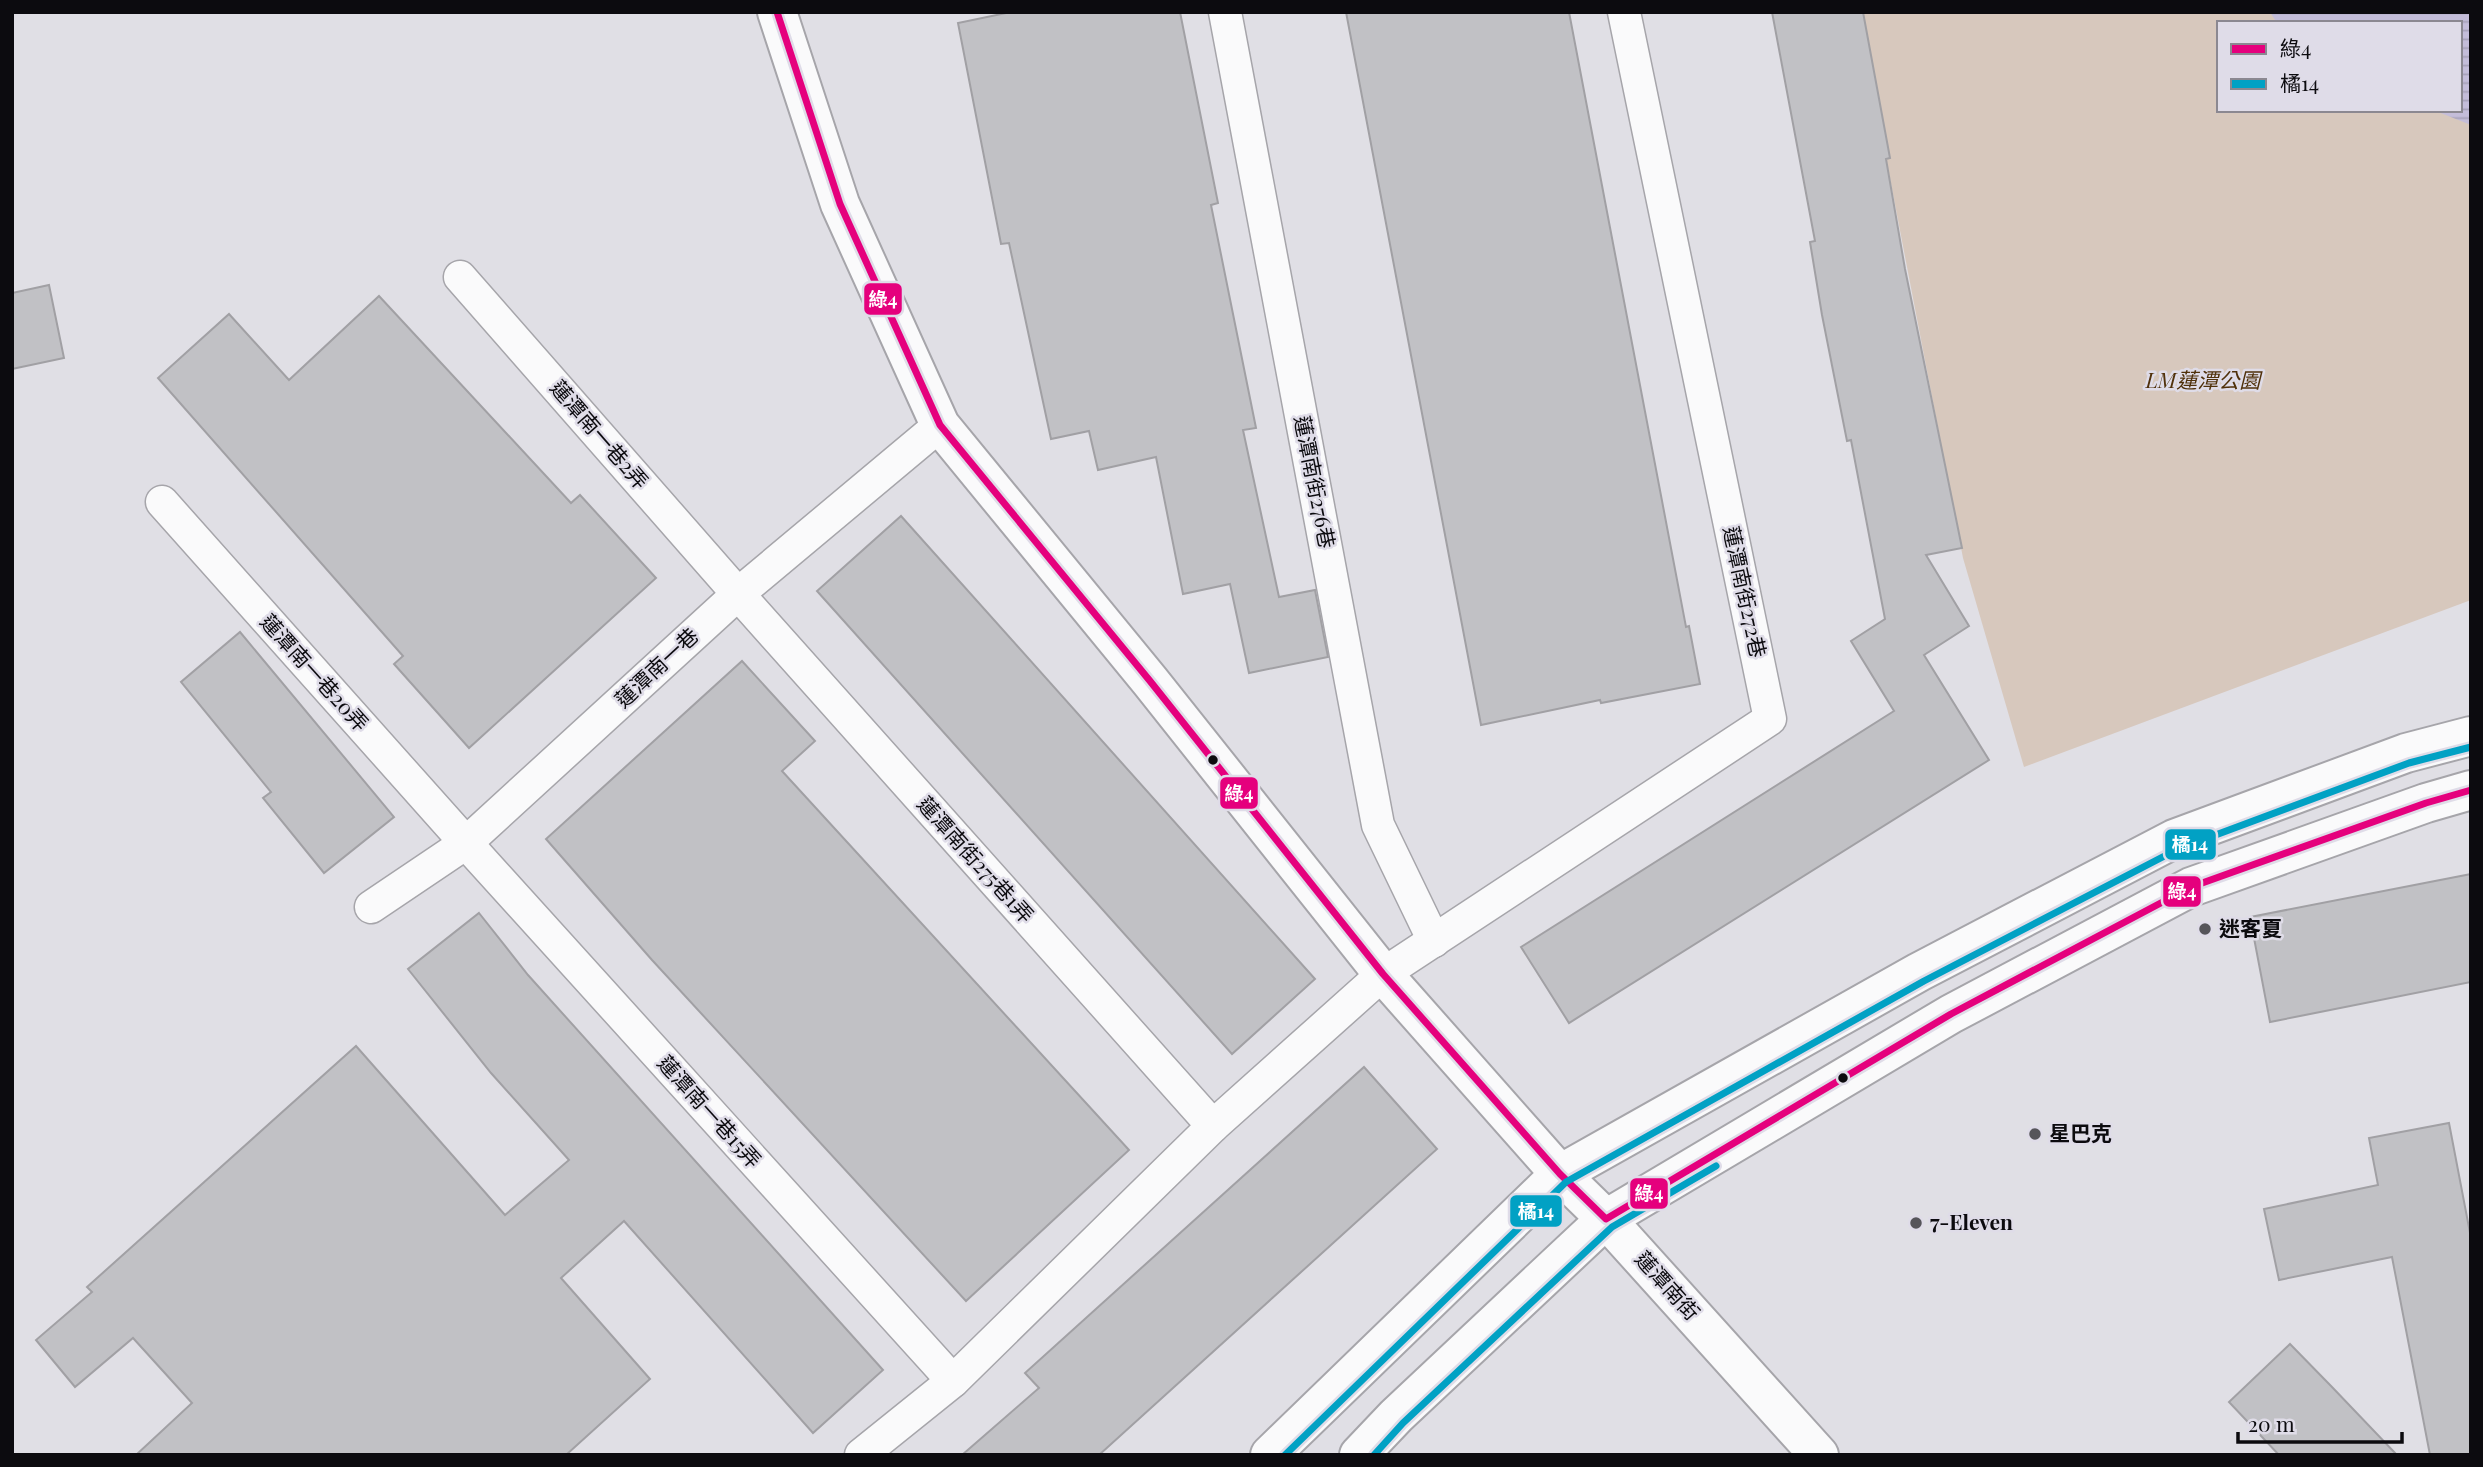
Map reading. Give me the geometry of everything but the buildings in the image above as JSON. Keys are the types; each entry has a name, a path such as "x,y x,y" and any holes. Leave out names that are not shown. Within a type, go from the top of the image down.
{"street":[{"name":"蓮潭南街","path":"777,12 840,204 940,425 1150,681 1383,974 1560,1174 1606,1219 1819,1455"},
{"path":"1270,1455 1560,1174 1919,972 2174,839 2406,753 2471,736"},
{"path":"1359,1455 1396,1416 1606,1219 1951,1014 2191,887 2426,803 2471,790"}],"lane":[{"name":"蓮潭南街276巷","path":"1225,12 1378,825 1434,941"},
{"name":"蓮潭南街272巷","path":"861,1455 953,1381 1213,1126 1383,974 1770,719 1624,12"},
{"name":"蓮潭南一巷2弄","path":"460,277 738,594"},
{"name":"蓮潭南一巷","path":"371,907 466,843 738,594 940,425"},
{"name":"蓮潭南一巷20弄","path":"162,502 466,843"},
{"name":"蓮潭南街275巷1弄","path":"738,594 1213,1126"},
{"name":"蓮潭南一巷15弄","path":"466,843 953,1381"}],"green space":[{"name":"LM蓮潭公園","path":"1858,12 2471,12 2471,600 2024,767 1963,558"}],"shaded area":[{"path":"2270,12 2471,12 2471,125 2438,112 2462,112 2462,21 2276,21"}],"transit line":[{"name":"綠4","path":"777,12 840,204 940,425 1150,681 1383,974 1560,1174 1606,1219 1951,1014 2191,887 2426,803 2471,790"},
{"name":"橘14","path":"1285,1455 1566,1182 1924,981 2178,849 2409,763 2471,747"},
{"name":"橘14","path":"1374,1455 1403,1423 1612,1227 1716,1166"}],"place":[{"name":"迷客夏","path":"2205,929"},
{"name":"星巴克","path":"2035,1134"},
{"name":"7-Eleven","path":"1916,1223"}]}
